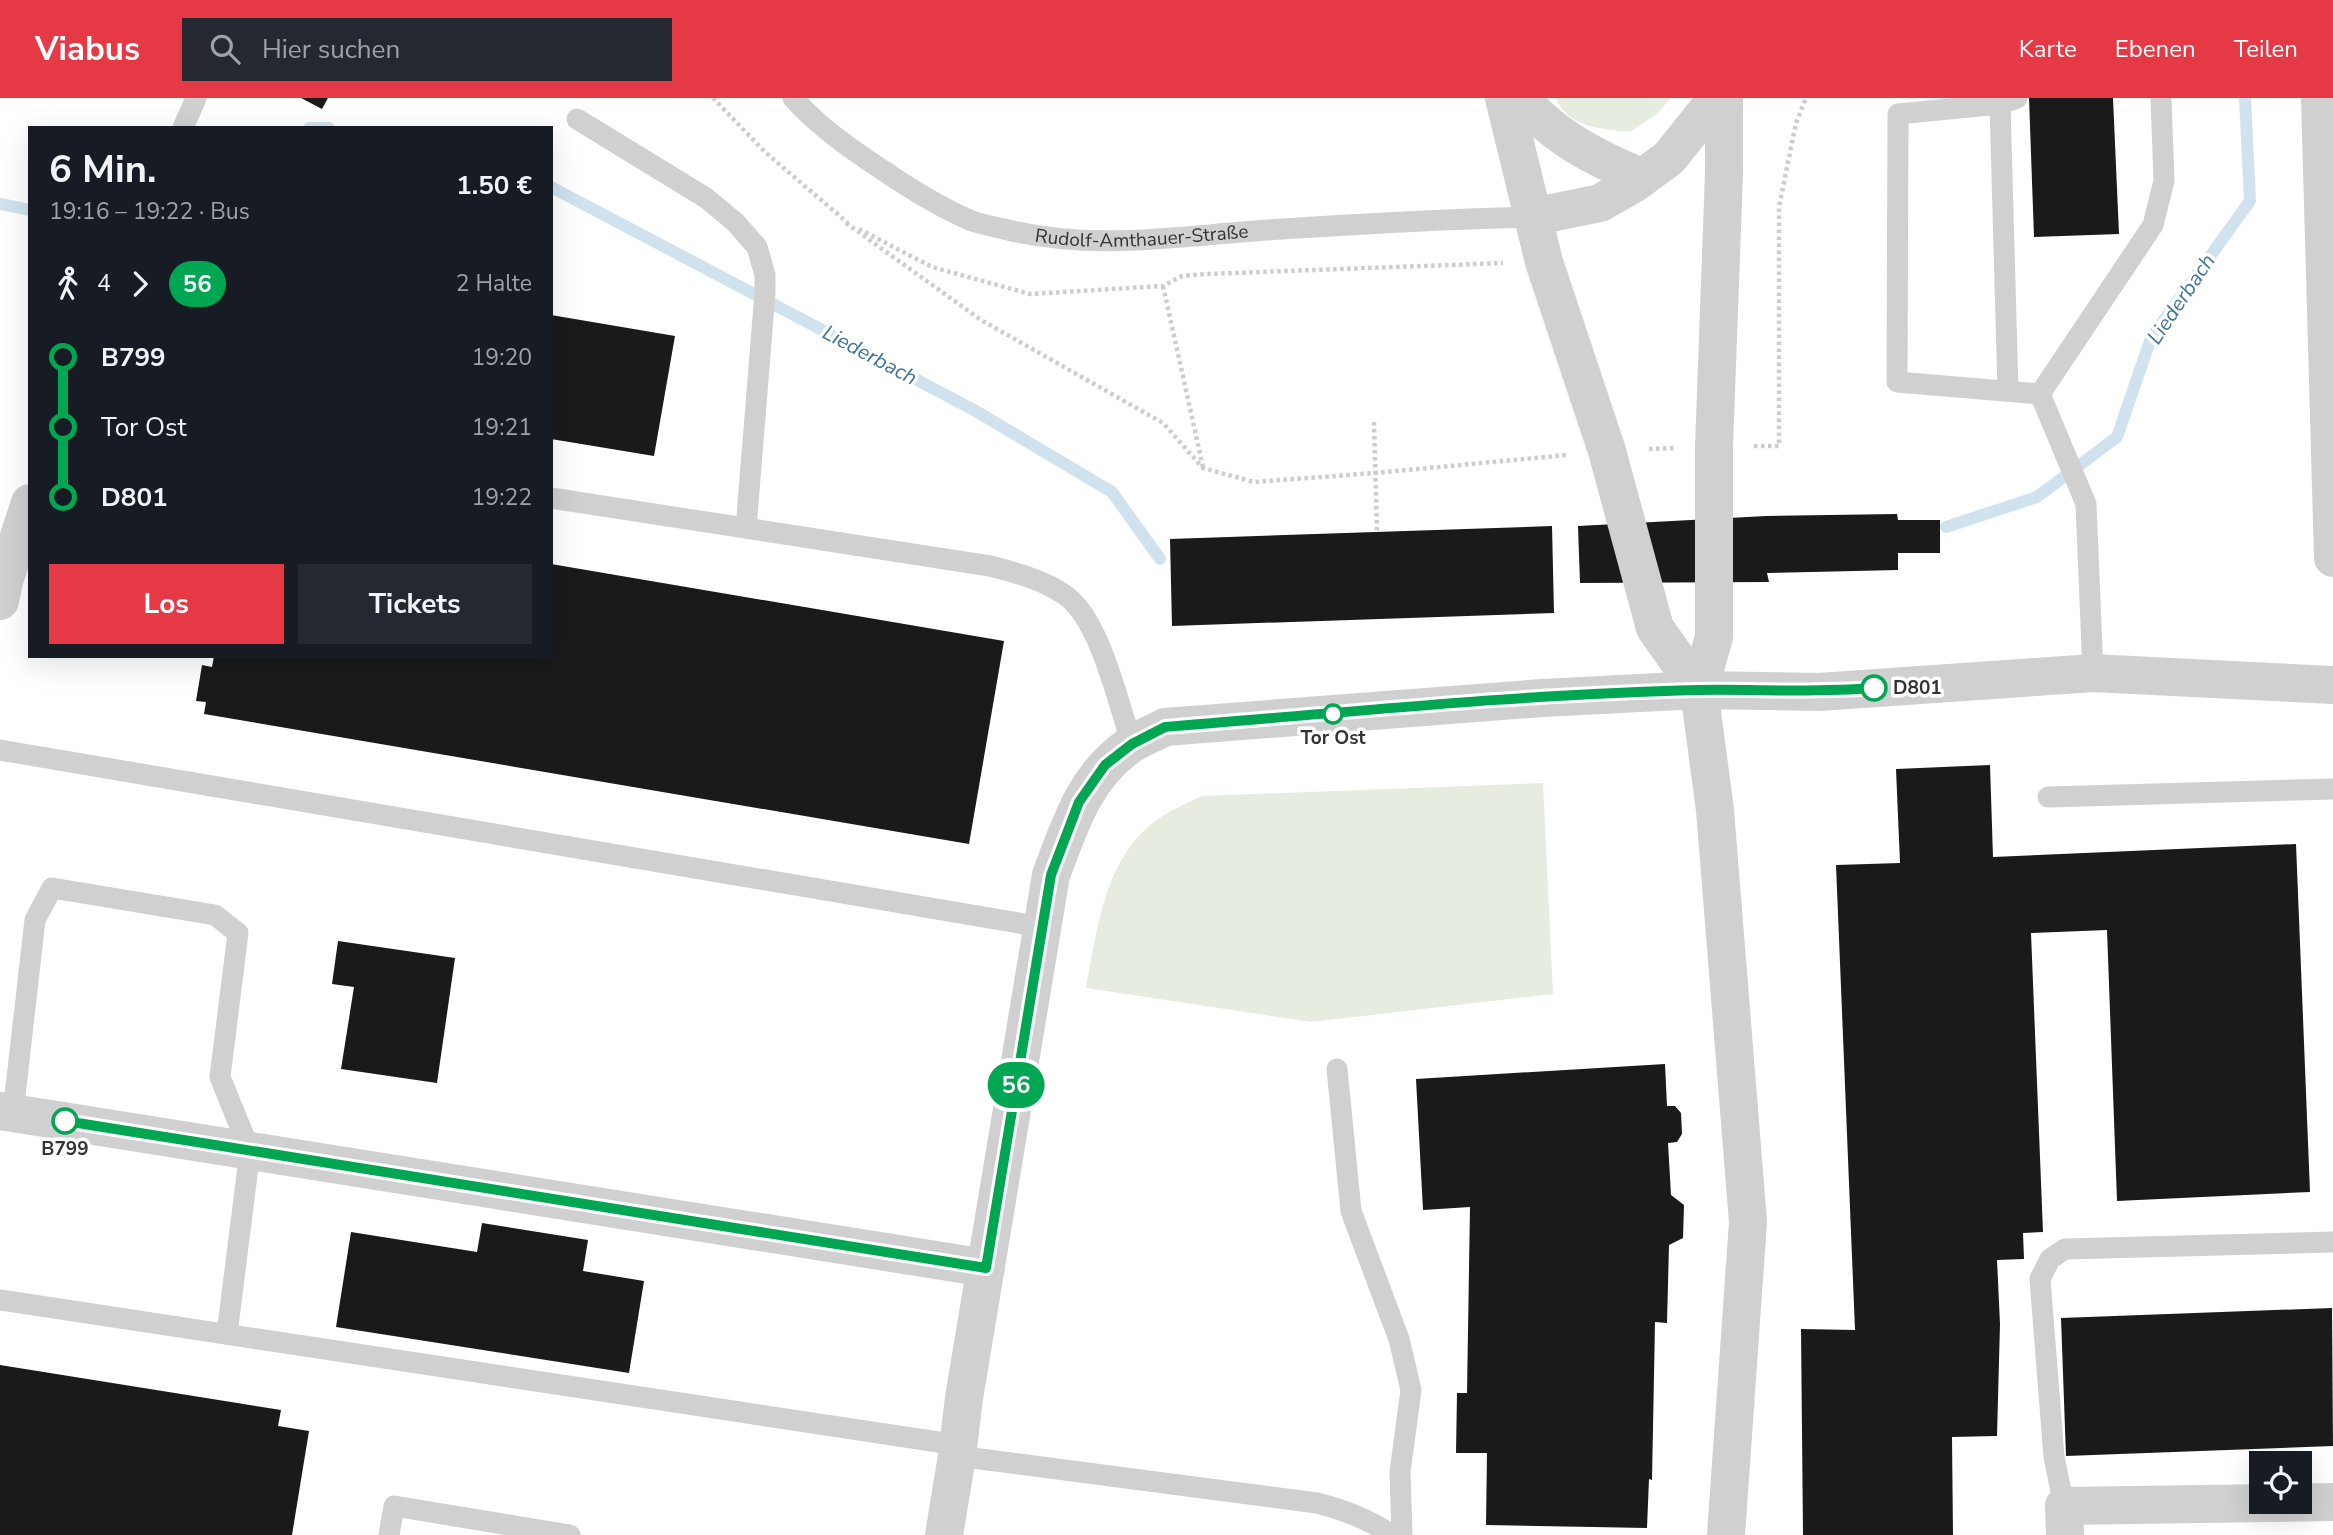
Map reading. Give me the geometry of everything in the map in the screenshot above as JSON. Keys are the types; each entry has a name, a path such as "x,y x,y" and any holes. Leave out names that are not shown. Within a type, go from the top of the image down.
{"street":[{"path":"1504,98 1548,275 1607,451 1655,628 1699,690"},
{"path":"1521,98 1558,133 1613,165 1641,177"},
{"path":"1532,217 1600,203 1641,177 1669,158 1717,98"},
{"path":"1724,98 1724,173 1714,447 1714,637 1699,690 1715,810 1748,1222 1726,1535"},
{"path":"2320,98 2333,558"},
{"path":"0,601 28,509"},
{"path":"944,1535 1051,875 1079,802 1105,765 1132,744 1165,727 1542,698 1699,690 1819,692 2093,673 2333,685"},
{"path":"6,1112 986,1268"},
{"path":"2065,1520 2333,1502"}],"lane":[{"path":"184,126 196,98"},
{"name":"Rudolf-Amthauer-Straße","path":"793,98 807,114 921,196 974,222 1034,236 1075,241 1132,242 1180,236 1450,219 1532,217"},
{"path":"2040,394 2153,225 2164,181 2161,98"},
{"path":"2008,391 2008,101 1898,114 1897,383 2040,394"},
{"path":"577,119 715,206 735,222 757,247 765,275 746,528"},
{"path":"2040,394 2087,504 2093,673"},
{"path":"553,498 990,566 1030,577 1067,596 1094,630 1132,744"},
{"path":"0,750 1042,927"},
{"path":"2048,797 2333,789"},
{"path":"6,1112 35,920 52,888 215,915 238,933 220,1077 250,1150 227,1334"},
{"path":"1337,1069 1351,1211 1399,1339 1411,1390 1400,1472 1402,1535"},
{"path":"2065,1520 2054,1457 2040,1279 2050,1259 2065,1249 2333,1242"},
{"path":"0,1300 958,1450 1317,1503 1347,1510 1373,1522 1392,1535"},
{"path":"388,1535 394,1506 570,1535"}],"path":[{"path":"846,222 981,320 1163,423 1203,468 1254,482 1607,451 1779,446 1779,208 1796,123 1806,98"},
{"path":"1163,286 1203,468"},
{"path":"1374,422 1377,531"}],"shaded area":[{"path":"1556,98 1671,98 1657,114 1630,132 1597,128 1577,121 1561,108"},
{"path":"1543,783 1553,994 1311,1022 1086,988 1106,895 1126,853 1140,835 1158,819 1202,796"}],"building":[{"path":"301,98 328,98 322,109"},
{"path":"2029,98 2113,98 2119,234 2034,237"},
{"path":"553,315 675,336 654,456 553,439"},
{"path":"1897,514 1898,520 1940,520 1940,553 1898,553 1898,570 1767,573 1769,582 1580,583 1578,526 1766,516"},
{"path":"1552,526 1554,613 1172,626 1170,539"},
{"path":"553,564 1004,641 969,844 204,714 206,702 196,701 202,665 212,667 214,658 553,658"},
{"path":"1990,765 1993,857 2296,844 2310,1192 2117,1201 2107,930 2031,933 2043,1232 2023,1233 2024,1259 1997,1260 2000,1324 1997,1436 1952,1437 1953,1535 1803,1535 1801,1329 1855,1330 1836,865 1900,863 1896,769"},
{"path":"338,941 455,958 437,1083 341,1069 354,987 332,984"},
{"path":"1665,1064 1667,1106 1675,1106 1681,1113 1682,1134 1677,1142 1668,1143 1671,1195 1684,1205 1683,1238 1669,1245 1667,1323 1655,1322 1652,1480 1649,1479 1647,1528 1486,1525 1487,1453 1456,1453 1457,1393 1467,1393 1470,1207 1423,1210 1416,1079"},
{"path":"482,1223 588,1240 583,1271 644,1281 629,1373 336,1327 351,1232 477,1252"},
{"path":"2332,1308 2333,1446 2066,1456 2061,1318"},
{"path":"0,1365 281,1410 278,1426 309,1431 292,1535 0,1535"}],"waterway":[{"name":"Liederbach","path":"1946,527 2037,497 2117,437 2151,338 2250,201 2245,98"},
{"name":"Liederbach","path":"553,188 974,410 1112,492 1160,559"},
{"name":"Liederbach","path":"0,204 28,210"}],"bus line":[{"name":"56","path":"65,1121 986,1268 1051,875 1079,802 1105,765 1132,744 1165,727 1542,698 1699,690 1819,692 1874,688"}],"place":[{"name":"D801","path":"1874,688"},
{"name":"Tor Ost","path":"1333,714"},
{"name":"B799","path":"65,1121"}]}
